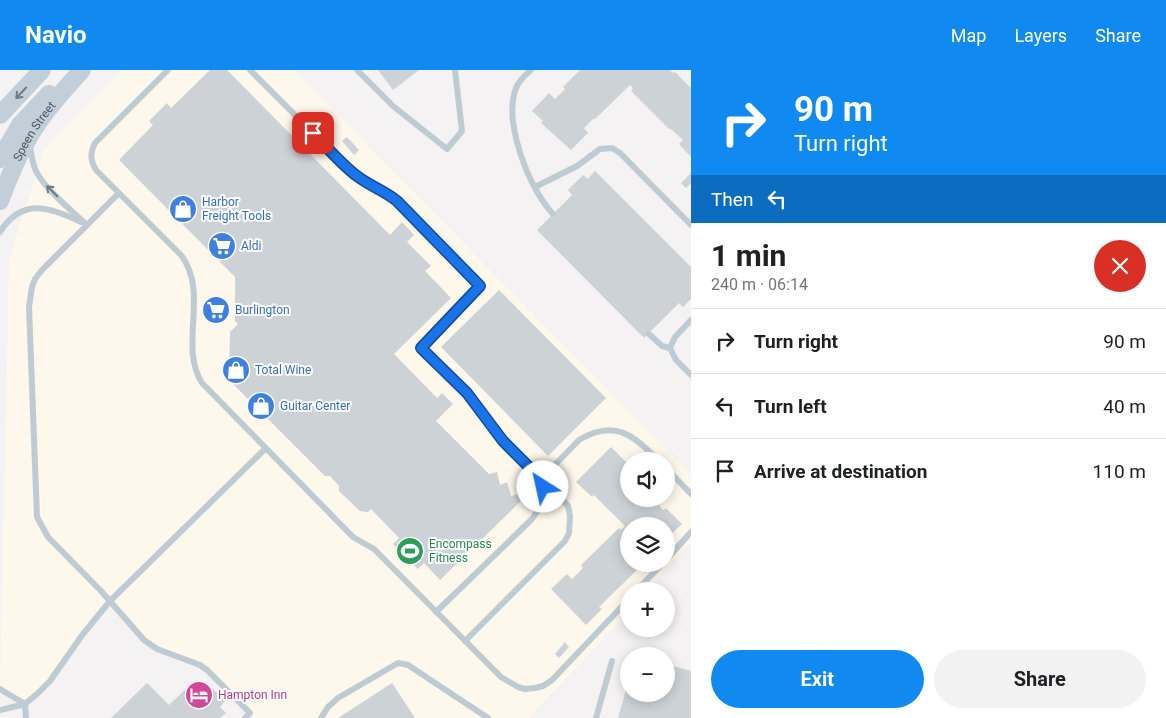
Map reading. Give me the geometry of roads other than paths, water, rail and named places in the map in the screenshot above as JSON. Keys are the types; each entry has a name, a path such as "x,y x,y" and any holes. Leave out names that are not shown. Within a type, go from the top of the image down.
{"main road":[{"path":"0,115 42,70"},
{"path":"0,159 26,118 44,98 76,70"},
{"name":"Speen Street","path":"0,201 18,157 30,135 82,70"}],"lane":[{"path":"168,70 101,136 91,150 91,158 96,170 181,255 191,270 194,289 193,359 197,376 207,389 353,536 374,549 509,683 525,689 543,686 560,672 620,609"},
{"path":"250,70 350,170 397,201 480,286 421,348 467,393 503,441 568,506 570,525 565,541 465,641"},
{"path":"357,70 393,106 447,149 462,131 455,70"},
{"path":"531,70 516,88 513,110 518,142 525,164 544,204 553,214"},
{"path":"30,135 32,161 36,172 43,182 87,225"},
{"path":"535,187 576,166 600,149 612,148 620,153 691,225"},
{"path":"119,193 42,270 35,279 30,297 30,351 37,517 48,537 110,601 134,631 151,646 194,661 208,670 250,713 245,718"},
{"path":"0,232 20,212 38,207 59,212 87,225"},
{"path":"691,320 674,337 670,348 676,360 691,375"},
{"path":"649,334 662,346 670,348"},
{"path":"541,479 579,440 595,432 613,431 630,435 650,452"},
{"path":"0,710 25,704 50,681 83,634 110,601 265,449"},
{"path":"675,477 691,494"},
{"path":"436,612 532,519 542,502 541,479"},
{"path":"675,550 691,532"},
{"path":"645,582 654,572"},
{"path":"596,718 612,661"},
{"path":"321,718 328,707 338,698 398,662 408,665 488,718"},
{"path":"0,689 25,704"},
{"path":"25,704 26,718"}],"place":[{"name":"Harbor Freight Tools","path":"183,209"},
{"name":"Aldi","path":"222,246"},
{"name":"Burlington","path":"216,310"},
{"name":"Total Wine","path":"236,370"},
{"name":"Guitar Center","path":"261,406"},
{"name":"Encompass Fitness","path":"410,551"},
{"name":"Hampton Inn","path":"199,695"}]}
